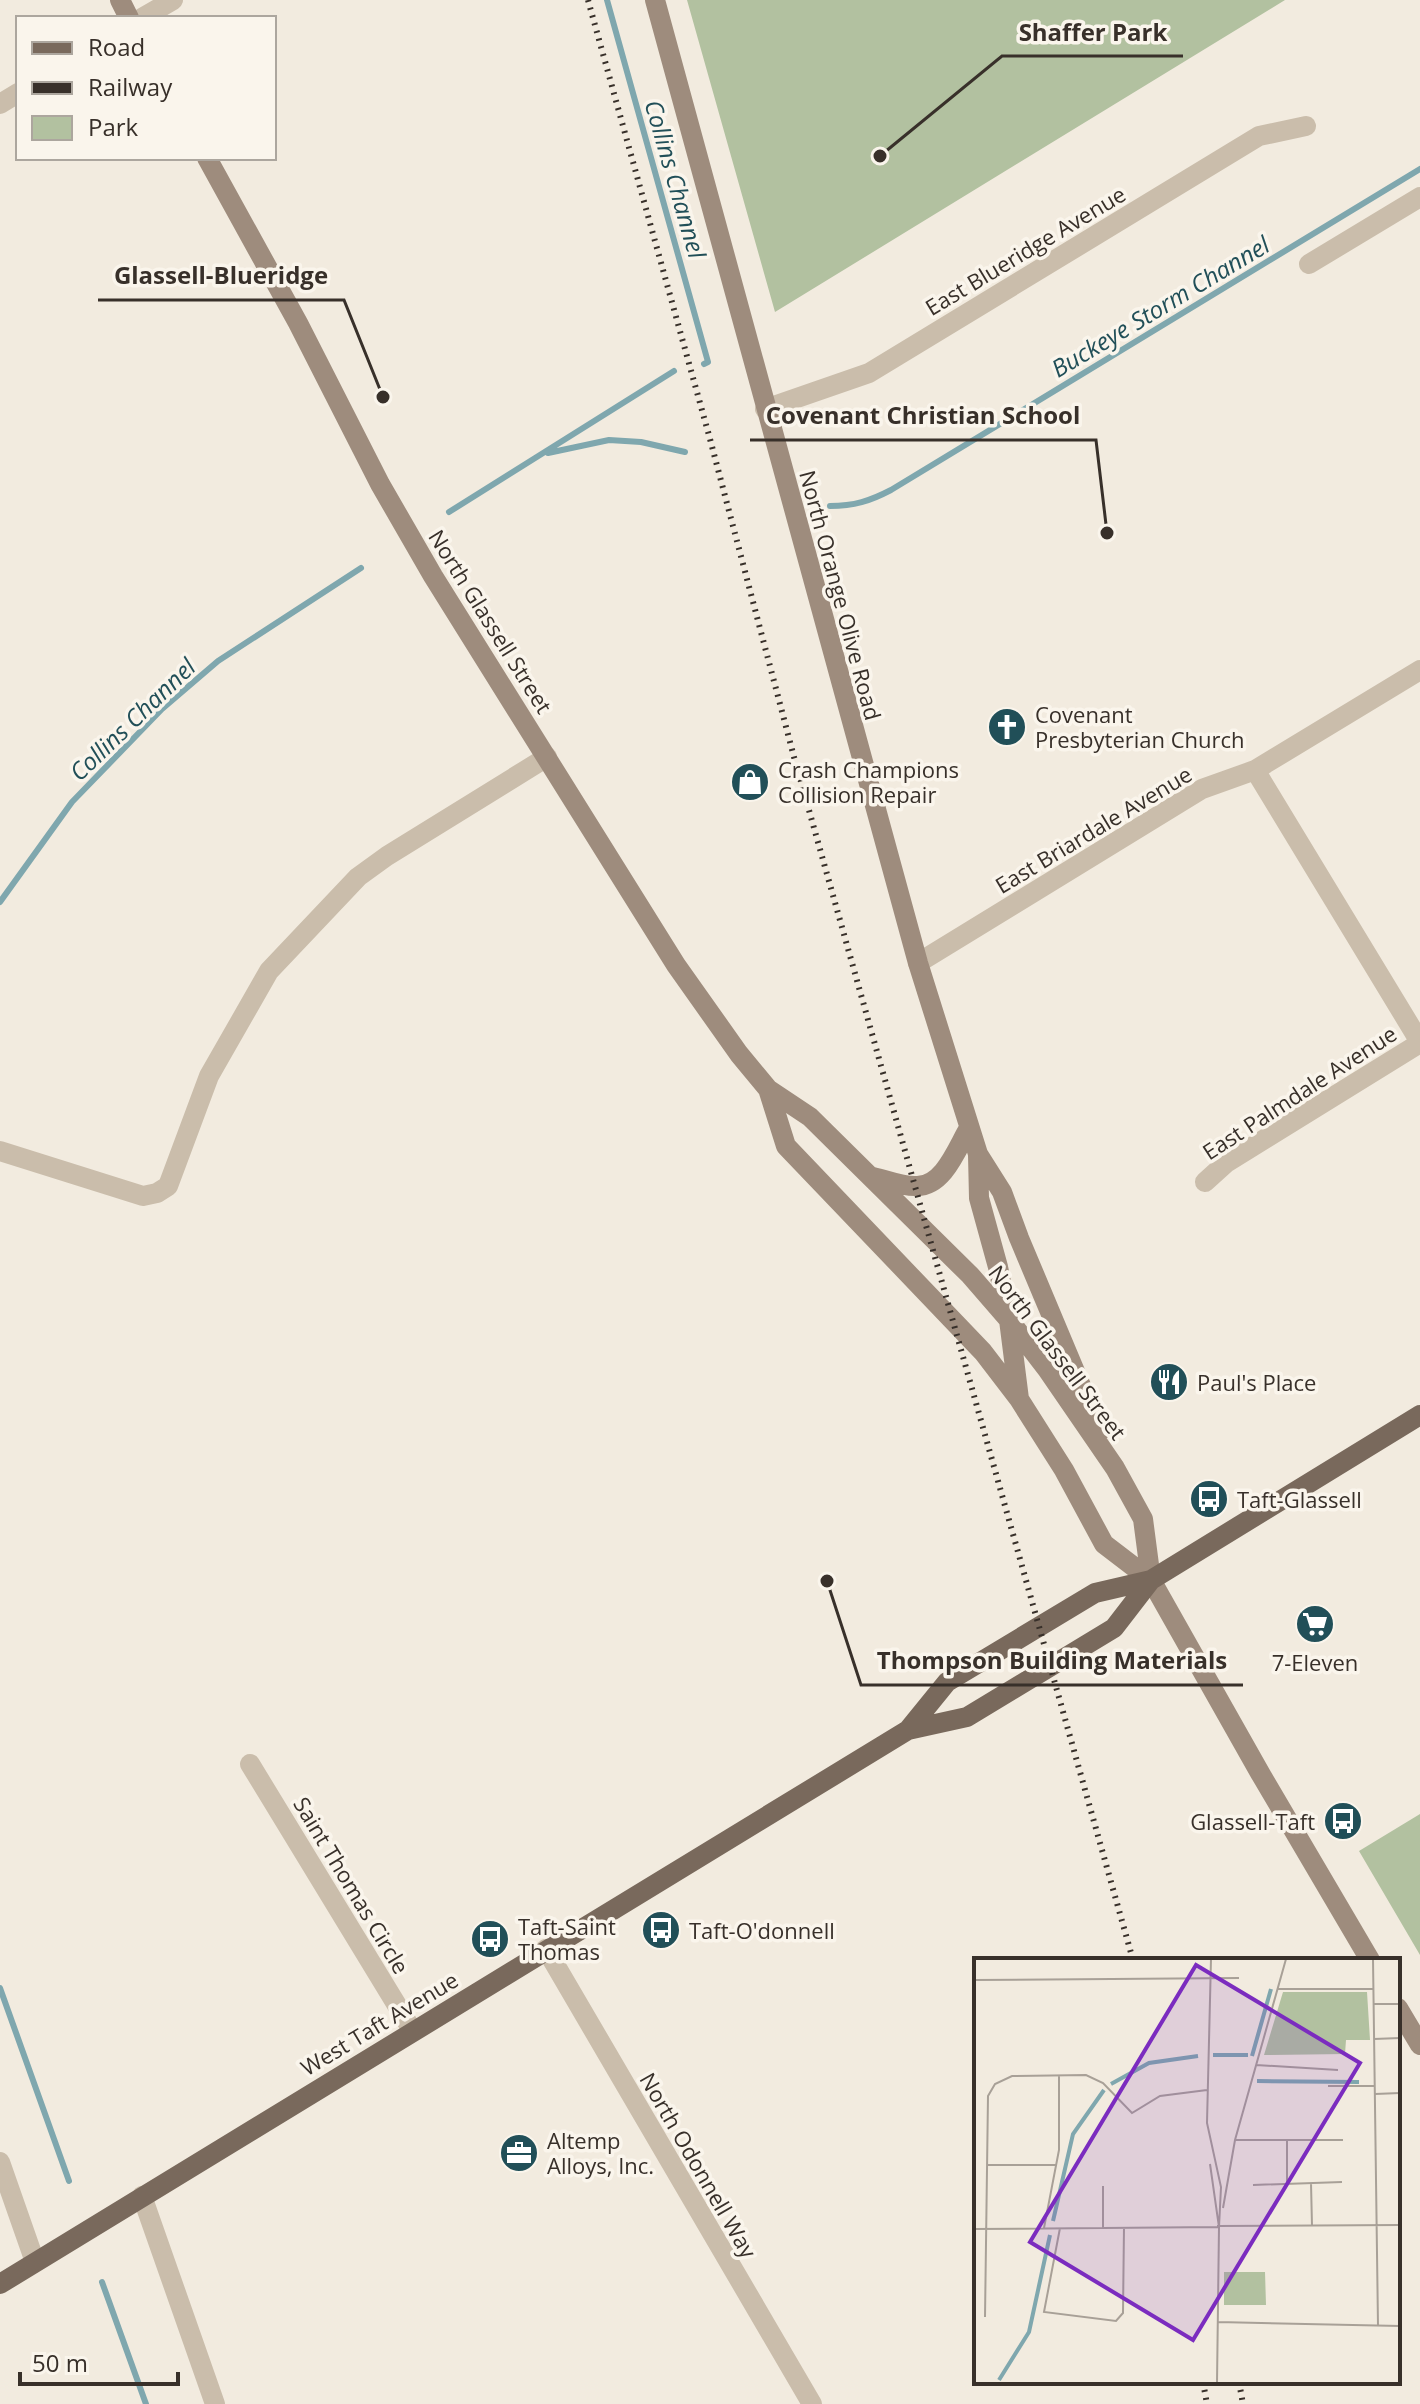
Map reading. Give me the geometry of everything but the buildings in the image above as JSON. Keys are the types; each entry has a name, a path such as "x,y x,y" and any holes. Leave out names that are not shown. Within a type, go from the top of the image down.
{"main road":[{"name":"North Orange Olive Road","path":"655,0 918,963 969,1128 978,1154 1002,1192 1115,1468"},
{"name":"North Glassell Street","path":"208,160 298,323 380,484 433,576 676,965 739,1054 768,1089 810,1117 960,1265 1009,1320 1115,1468 1143,1519 1151,1580 1369,1958"},
{"name":"North Glassell Street","path":"768,1089 786,1146 983,1352 1019,1399 1064,1470 1104,1544 1151,1580"},
{"path":"871,1177 909,1186 932,1183 941,1175 969,1128"},
{"name":"North Orange Olive Road","path":"978,1154 979,1198 1009,1320 1019,1399"},
{"path":"1151,1580 1420,1415"},
{"name":"West Taft Avenue","path":"908,1730 947,1682 1095,1593 1151,1580"},
{"name":"West Taft Avenue","path":"0,2284 908,1730 967,1717 1114,1628 1151,1580"},
{"path":"1400,2011 1420,2045"}],"street":[{"path":"145,16 173,0"},
{"name":"East Blueridge Avenue","path":"765,409 869,373 1259,136 1306,126"},
{"path":"1309,264 1420,197"},
{"name":"East Briardale Avenue","path":"918,963 1202,789 1255,770 1420,670"},
{"path":"0,1151 143,1196 157,1193 168,1186 209,1076 269,971 358,877 547,757"},
{"path":"1255,770 1420,1042"},
{"name":"East Palmdale Avenue","path":"1205,1182 1226,1163 1420,1042"},
{"name":"Saint Thomas Circle","path":"250,1764 412,2030"},
{"name":"North Odonnell Way","path":"546,1949 812,2404"},
{"path":"0,2162 35,2262"},
{"path":"142,2196 215,2404"}],"green space":[{"path":"687,0 1285,0 775,312"},
{"path":"1420,1814 1420,1955 1359,1851"}],"waterway":[{"name":"Collins Channel","path":"607,0 708,362 704,364"},
{"name":"Buckeye Storm Channel","path":"830,506 862,502 891,490 1420,169"},
{"name":"Collins Channel","path":"449,512 674,371"},
{"name":"Buckeye Storm Channel","path":"548,453 609,440 641,442 685,452"},
{"name":"Collins Channel","path":"0,902 72,802 162,709 218,661 361,568"},
{"name":"Collins Channel","path":"0,1988 69,2181"},
{"name":"Collins Channel","path":"102,2282 146,2404"}],"railway":[{"path":"588,0 710,439 794,757 1132,1958"},
{"path":"1203,2384 1207,2404"},
{"path":"1239,2384 1243,2404"}],"place":[{"name":"Shaffer Park","path":"880,156"},
{"name":"Glassell-Blueridge","path":"383,397"},
{"name":"Covenant Christian School","path":"1107,533"},
{"name":"Covenant Presbyterian Church","path":"1007,727"},
{"name":"Crash Champions Collision Repair","path":"750,782"},
{"name":"Paul's Place","path":"1169,1382"},
{"name":"Taft-Glassell","path":"1209,1499"},
{"name":"Thompson Building Materials","path":"827,1581"},
{"name":"7-Eleven","path":"1315,1624"},
{"name":"Glassell-Taft","path":"1343,1821"},
{"name":"Taft-O'donnell","path":"661,1930"},
{"name":"Taft-Saint Thomas","path":"490,1939"},
{"name":"Altemp Alloys, Inc.","path":"519,2153"}]}
